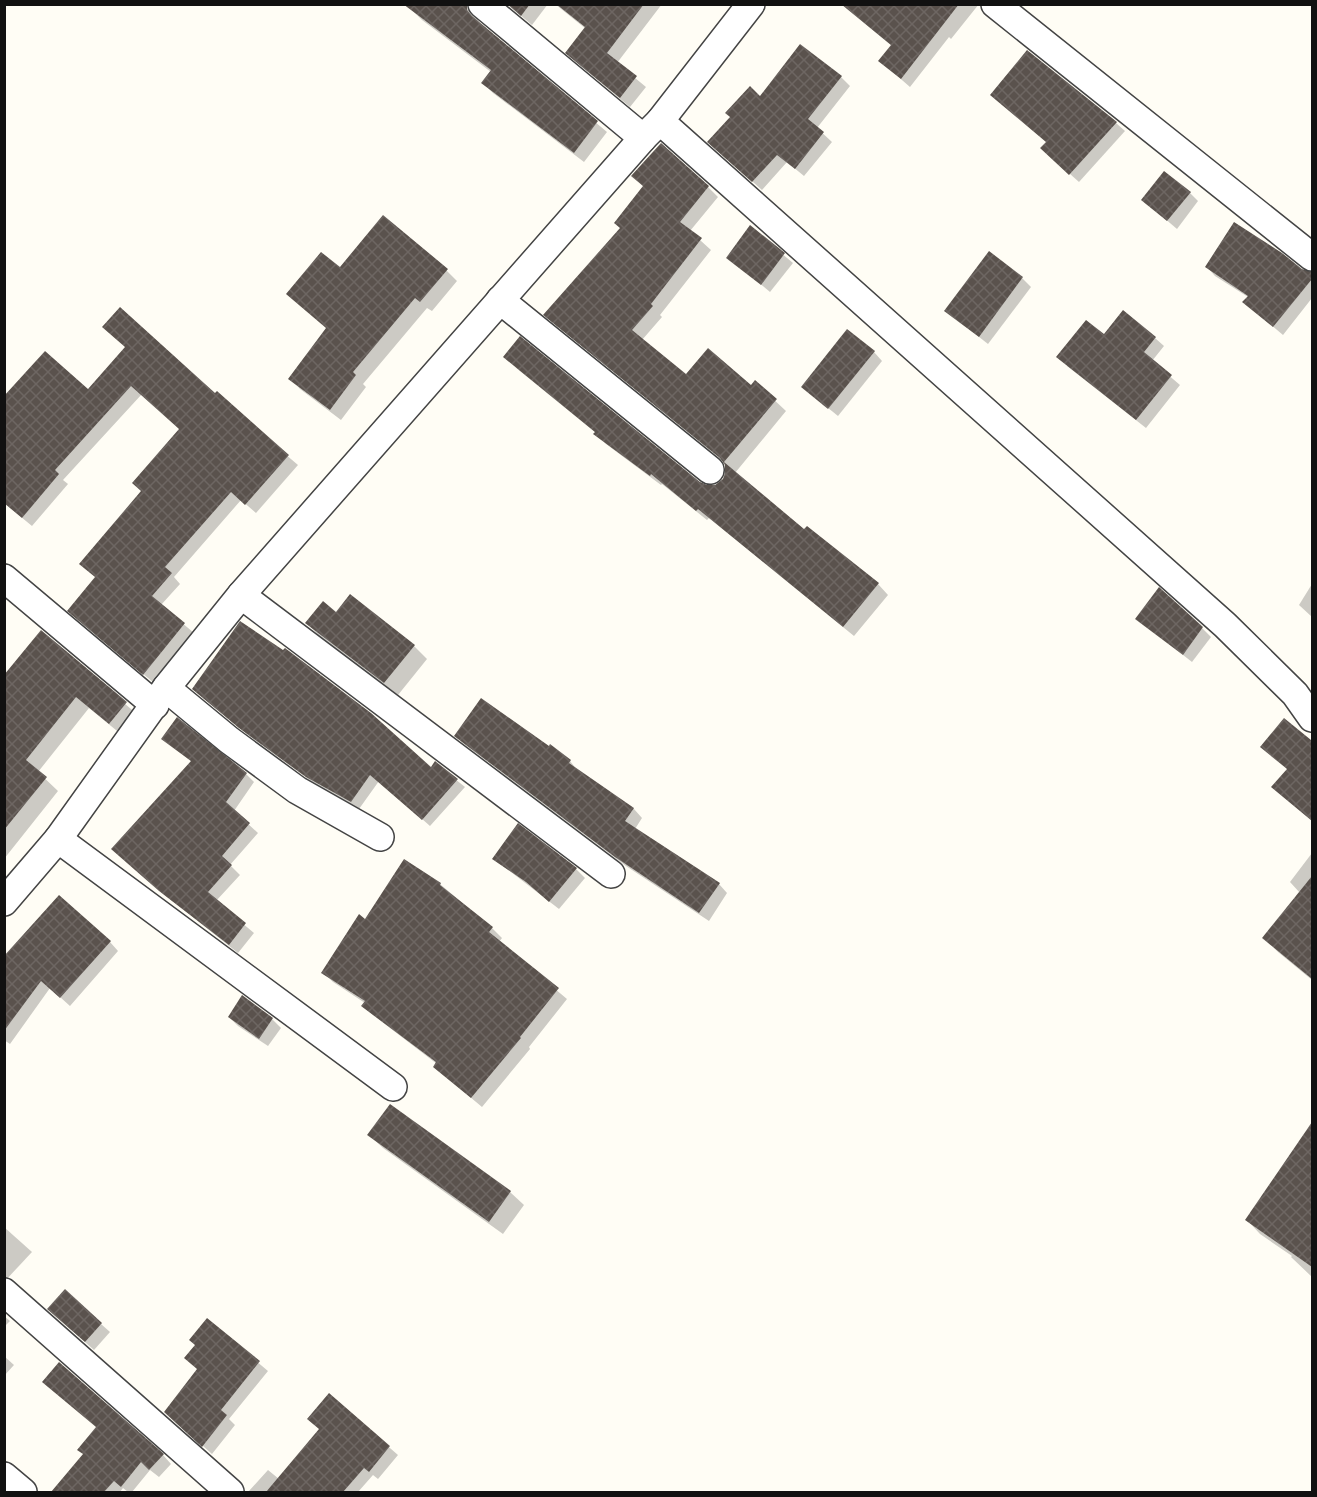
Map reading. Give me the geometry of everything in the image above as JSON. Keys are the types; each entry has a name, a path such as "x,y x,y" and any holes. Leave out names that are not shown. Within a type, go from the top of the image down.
{"street":[{"path":"482,4 652,130 1225,625 1304,690 1312,718"},
{"path":"10,886 58,839 161,696 241,595 652,130 752,4"},
{"path":"995,4 1312,256"},
{"path":"500,300 710,470"},
{"path":"4,578 161,696 229,740 297,790 381,837"},
{"path":"241,595 611,874"},
{"path":"58,839 393,1087"},
{"path":"4,1293 230,1492"},
{"path":"4,1476 23,1492"}],"building":[{"path":"403,4 467,4 467,10 472,16 598,121 574,153 481,83 491,70"},
{"path":"507,4 530,4 521,16"},
{"path":"556,4 644,4 607,53 637,76 620,98 565,53 585,27"},
{"path":"841,4 959,4 901,79 878,61 891,45"},
{"path":"800,44 842,76 808,119 824,132 795,169 777,155 752,182 707,142 730,117 725,113 750,86 760,96"},
{"path":"1027,50 1117,122 1069,175 1040,148 1046,142 990,95"},
{"path":"661,143 709,186 680,222 702,238 651,304 653,306 632,330 686,374 708,348 751,385 755,380 777,399 724,462 804,529 807,526 879,583 843,627 698,509 696,511 651,474 650,476 593,434 595,432 503,357 520,336 700,482 715,485 723,479 725,465 720,458 543,315 620,228 614,223 643,186 631,176"},
{"path":"1164,171 1191,192 1167,221 1141,200"},
{"path":"383,215 448,269 420,302 415,298 353,372 356,375 330,410 288,379 326,328 286,294 321,252 340,267"},
{"path":"1234,222 1302,269 1312,272 1312,279 1273,327 1242,302 1248,296 1205,267"},
{"path":"750,225 785,253 761,285 726,258"},
{"path":"989,251 1023,277 979,337 944,311"},
{"path":"120,307 215,393 217,391 289,455 245,505 231,492 165,567 172,573 152,596 185,623 143,675 67,611 95,577 79,564 141,491 132,483 179,429 131,386 55,470 59,474 22,518 4,503 4,396 45,351 88,389 125,347 102,327"},
{"path":"1123,310 1156,337 1144,352 1172,375 1136,420 1056,357 1086,320 1104,334"},
{"path":"847,329 875,351 828,409 801,387"},
{"path":"1159,587 1203,627 1183,655 1135,619"},
{"path":"350,594 415,645 384,683 305,623 323,601 336,612"},
{"path":"240,621 283,650 285,648 371,713 431,767 435,761 458,779 422,820 370,775 351,802 306,777 239,728 192,689"},
{"path":"41,630 127,702 109,724 76,697 26,760 47,777 4,830 4,675"},
{"path":"481,698 549,746 550,744 571,760 569,763 634,808 625,821 720,883 699,913 615,857 454,736"},
{"path":"177,717 247,773 226,802 250,823 222,856 232,865 208,892 246,923 229,945 159,891 111,849 191,761 161,739"},
{"path":"1284,718 1312,739 1312,821 1271,787 1287,769 1260,747"},
{"path":"518,823 577,868 549,902 526,882 492,859"},
{"path":"404,859 441,883 440,885 493,927 489,932 559,988 471,1098 433,1067 436,1062 361,1006 365,1001 321,973 359,914 365,919"},
{"path":"1312,876 1312,979 1262,938"},
{"path":"59,895 111,941 60,998 41,981 4,1031 4,956"},
{"path":"242,995 273,1018 259,1039 228,1017"},
{"path":"390,1104 511,1191 489,1222 367,1135"},
{"path":"1312,1122 1312,1267 1245,1220"},
{"path":"65,1289 102,1323 85,1342 47,1309"},
{"path":"207,1318 260,1361 221,1410 227,1415 202,1447 164,1412 197,1369 184,1358 195,1345 189,1340"},
{"path":"59,1362 164,1454 149,1470 141,1462 121,1487 114,1481 104,1492 51,1492 83,1454 77,1450 96,1427 42,1382"},
{"path":"329,1393 390,1446 369,1472 364,1468 343,1492 266,1492 319,1429 307,1419"}]}
